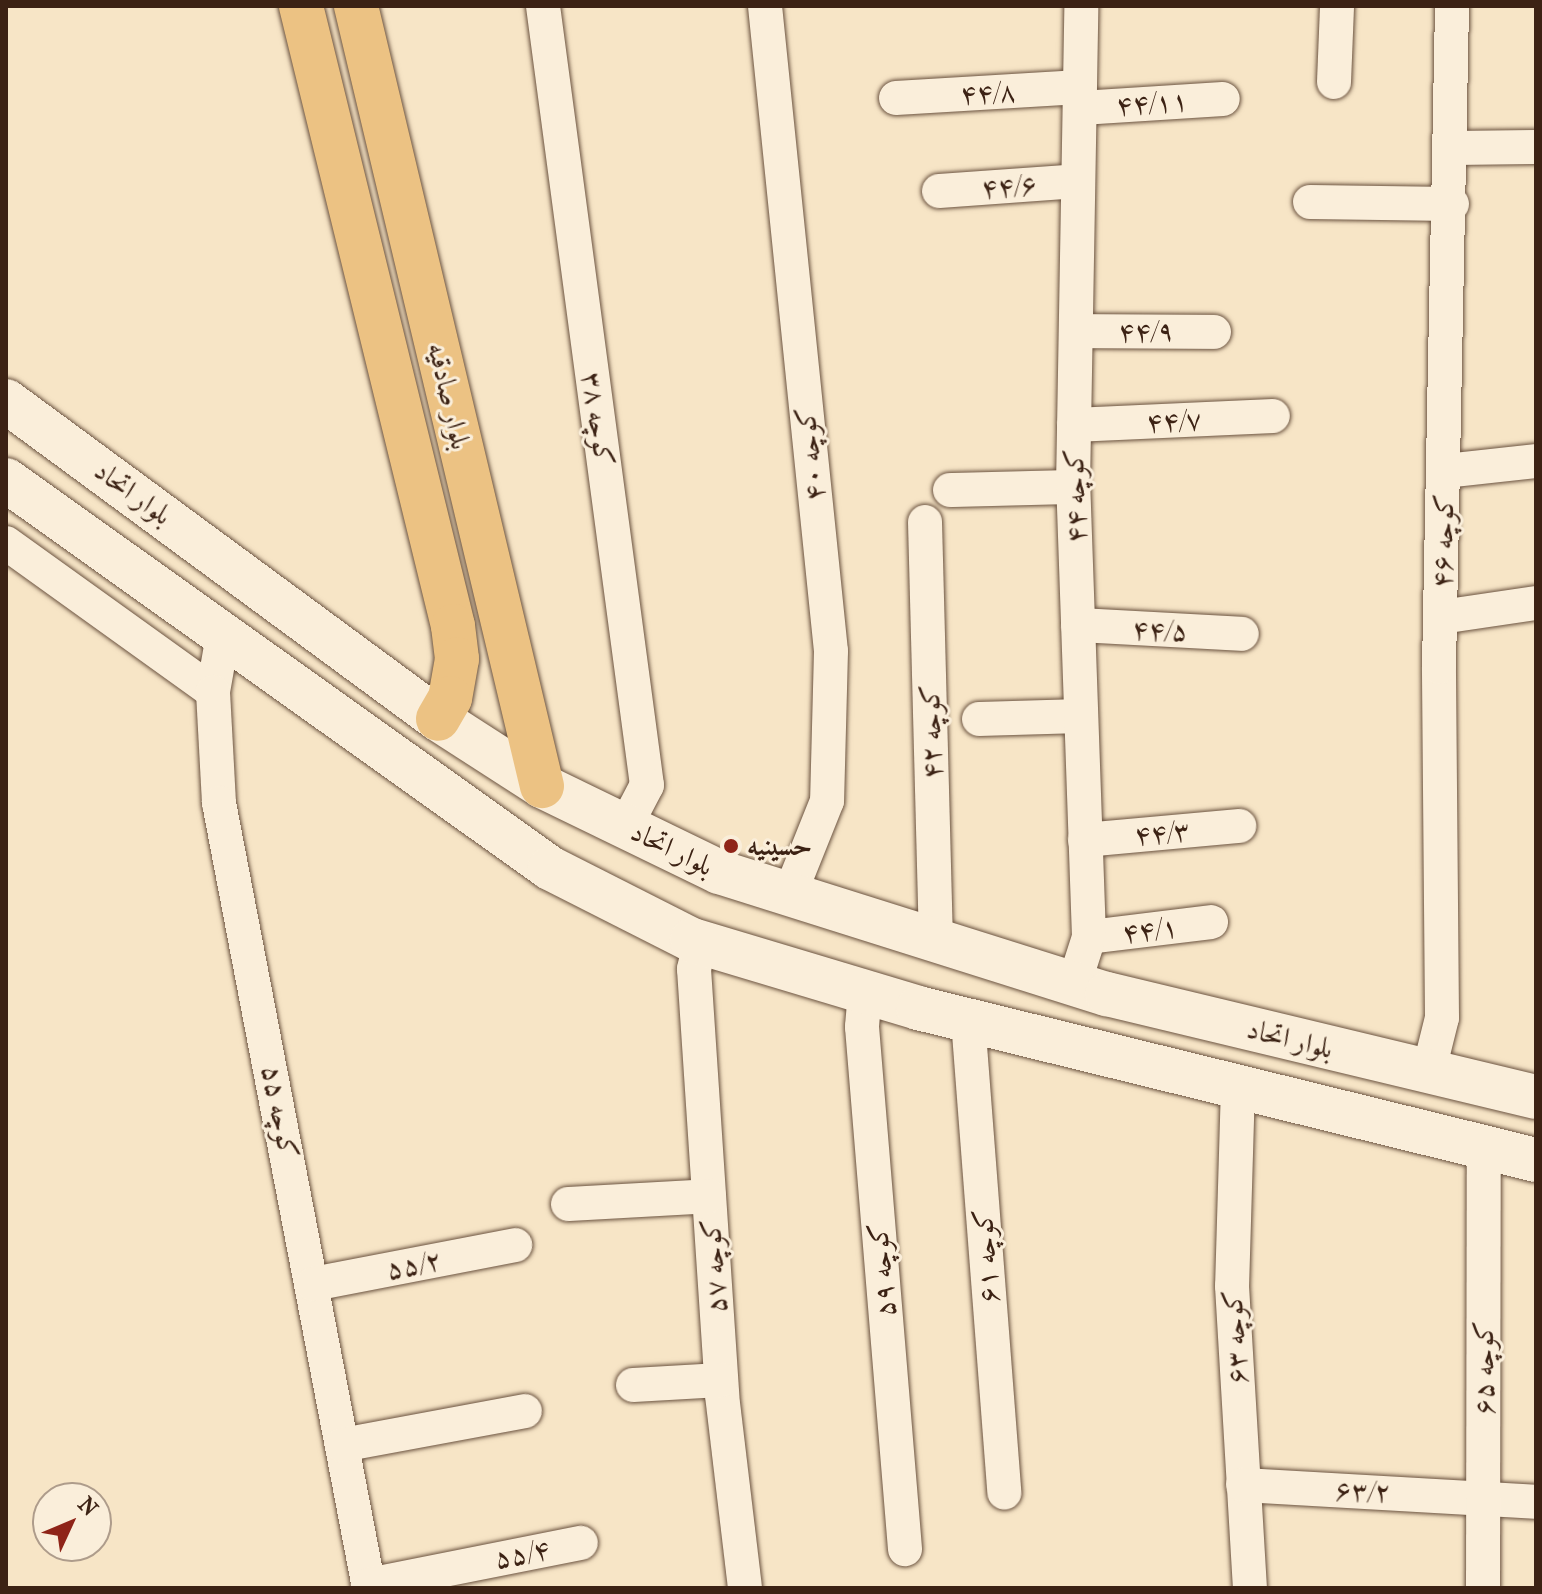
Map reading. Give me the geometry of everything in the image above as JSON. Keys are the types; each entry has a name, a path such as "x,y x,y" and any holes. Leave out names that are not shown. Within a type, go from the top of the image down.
{"main road":[{"name":"بلوار صادقیه","path":"301,6 453,626 457,659 450,698 438,719"},
{"name":"بلوار صادقیه","path":"356,6 542,786"},
{"path":"359,244 390,252 411,237"},
{"name":"بلوار اتحاد","path":"6,401 438,719 542,786 719,872 1074,984 1428,1074 1536,1097"},
{"name":"بلوار اتحاد","path":"6,480 550,868 700,943 968,1020 1536,1160"}],"street":[{"name":"کوچه ۳۸","path":"543,6 647,785 625,827"},
{"name":"کوچه ۴۰","path":"765,6 831,651 827,801 789,896"},
{"name":"کوچه ۴۴","path":"1074,984 1089,937 1073,487 1078,331 1081,6"},
{"path":"1334,82 1337,6"},
{"name":"کوچه ۴۶","path":"1428,1074 1442,1018 1441,617 1452,204 1452,6"},
{"name":"۴۴/۸","path":"896,98 1080,98"},
{"name":"۴۴/۱۱","path":"1080,98 1223,99"},
{"path":"1452,148 1536,147"},
{"name":"۴۴/۶","path":"939,191 1078,181"},
{"path":"1310,202 1452,204"},
{"name":"۴۴/۹","path":"1078,331 1214,332"},
{"name":"۴۴/۷","path":"1074,425 1273,416"},
{"path":"1445,471 1536,461"},
{"path":"950,490 1073,487"},
{"name":"کوچه ۴۲","path":"925,522 936,942"},
{"path":"6,543 213,692"},
{"path":"1441,617 1536,603"},
{"name":"۴۴/۵","path":"1078,625 1242,634"},
{"name":"کوچه ۵۵","path":"223,635 213,692 219,803 369,1586"},
{"path":"979,719 1081,716"},
{"name":"۴۴/۳","path":"1085,840 1239,826"},
{"name":"۴۴/۱","path":"1089,937 1211,922"},
{"name":"کوچه ۵۷","path":"700,943 694,969 721,1380 745,1588"},
{"name":"کوچه ۵۹","path":"865,992 862,1027 905,1549"},
{"name":"کوچه ۶۱","path":"968,1020 1004,1493"},
{"name":"کوچه ۶۳","path":"1238,1086 1232,1286 1250,1588"},
{"name":"کوچه ۶۵","path":"1483,1588 1484,1147"},
{"path":"568,1204 709,1196"},
{"name":"۵۵/۲","path":"313,1284 515,1245"},
{"path":"633,1385 721,1380"},
{"path":"342,1445 525,1411"},
{"name":"۶۳/۲","path":"1243,1485 1536,1502"},
{"name":"۵۵/۴","path":"369,1586 581,1543"}],"place":[{"name":"حسینیه","path":"731,846"}]}
